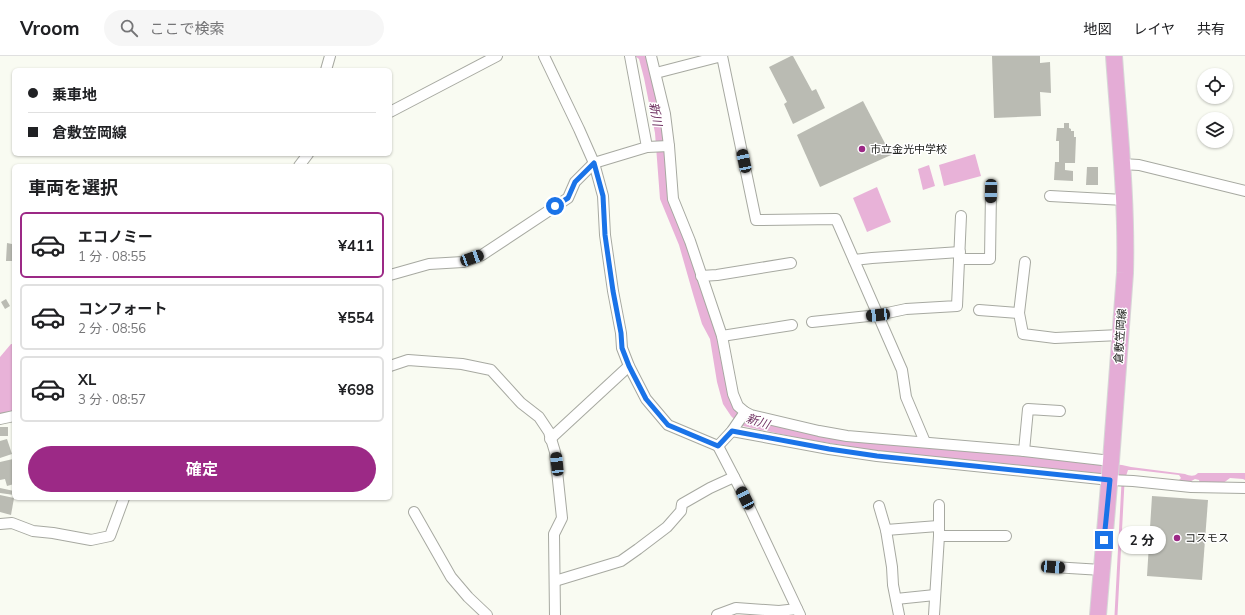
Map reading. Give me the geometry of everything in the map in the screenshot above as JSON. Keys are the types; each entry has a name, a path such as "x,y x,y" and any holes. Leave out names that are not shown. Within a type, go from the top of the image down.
{"main road":[{"name":"倉敷笠岡線","path":"1098,615 1110,480 1126,245 1114,56"}],"street":[{"path":"327,68 330,56"},
{"path":"392,111 497,56"},
{"path":"544,56 580,129 594,163 603,196 605,235 621,333 622,348 629,366 646,399 668,425 718,446 758,525 799,612 736,608 717,615"},
{"path":"630,56 647,147"},
{"path":"651,56 665,114 673,199 690,241 722,336 733,394 738,406 751,415 847,436 1024,451 1111,461"},
{"path":"656,74 722,56 756,220 836,220 902,370 906,397 925,442"},
{"path":"392,274 429,264 463,262 482,255 568,198 575,182 594,163 647,147 669,146"},
{"path":"1122,164 1139,165 1245,191"},
{"path":"854,260 872,258 959,256 990,259 991,191"},
{"path":"1050,196 1124,200"},
{"path":"812,322 878,315 906,309 957,306 961,216"},
{"path":"1025,262 1019,313 1023,334 1055,338 1120,335"},
{"path":"701,276 717,276 791,263"},
{"path":"979,310 1019,313"},
{"path":"722,336 792,325"},
{"path":"392,365 408,360 462,364 491,370 521,403 539,417 549,432 555,452 562,518 554,534 555,615"},
{"path":"550,439 629,366"},
{"path":"1024,451 1028,409 1060,411"},
{"path":"718,446 732,431 745,412"},
{"path":"0,419 12,416"},
{"path":"732,431 829,449 877,456 1191,488 1245,488"},
{"path":"555,581 621,561 667,527 681,511 682,504 710,488 734,478"},
{"path":"0,524 12,523 34,531 91,540 110,536 123,500"},
{"path":"934,615 939,505"},
{"path":"879,506 886,530 899,615"},
{"path":"414,512 450,577 487,615"},
{"path":"886,530 939,531 1006,536"},
{"path":"1053,567 1102,570"},
{"path":"896,599 935,595"}],"water":[{"name":"新川","path":"635,56 648,56 662,115 666,148 690,246 740,412 925,446 1122,465 1190,476 1198,473 1245,473 1245,480 1230,478 1222,484 1200,484 1199,480 1195,479 1186,484 1176,483 1181,478 1179,475 1136,470 1128,470 1126,476 925,456 871,450 799,438 743,426 731,416 723,404 717,382 710,339 702,324 679,245 660,199 655,133 644,78 639,59"},
{"path":"975,154 981,176 944,186 939,165"},
{"path":"929,165 935,186 923,190 918,169"},
{"path":"877,187 891,222 867,232 853,198"},
{"path":"12,344 12,415 0,413 0,357"}],"building":[{"path":"793,56 812,91 816,89 825,108 793,124 784,104 787,102 769,67"},
{"path":"992,56 1040,56 1040,63 1050,62 1051,93 1040,92 1041,116 994,118"},
{"path":"863,101 891,155 820,187 797,135"},
{"path":"1064,123 1069,123 1069,128 1071,131 1074,131 1074,137 1076,137 1075,163 1065,163 1065,170 1073,171 1073,181 1054,180 1055,162 1059,162 1059,141 1056,141 1057,128 1064,128"},
{"path":"1087,167 1098,167 1098,185 1086,185"},
{"path":"7,243 12,244 12,261 6,261"},
{"path":"6,299 10,306 5,309 1,302"},
{"path":"0,427 8,427 8,436 0,436"},
{"path":"7,439 12,454 0,458 0,441"},
{"path":"12,459 12,485 7,486 5,479 0,480 0,462"},
{"path":"0,488 12,491 12,495 0,493"},
{"path":"0,495 12,498 12,500 14,500 11,515 0,512"},
{"name":"コスモス","path":"1152,496 1208,500 1202,580 1147,576"}],"waterway":[{"path":"1116,615 1123,483"}],"place":[{"name":"市立金光中学校","path":"862,149"},
{"name":"コスモス","path":"1177,538"}],"route":[{"path":"555,206 568,198 575,182 594,163 603,196 605,235 621,333 622,348 629,366 646,399 668,425 718,446 732,431 829,449 877,456 1110,480 1104,540"}]}
